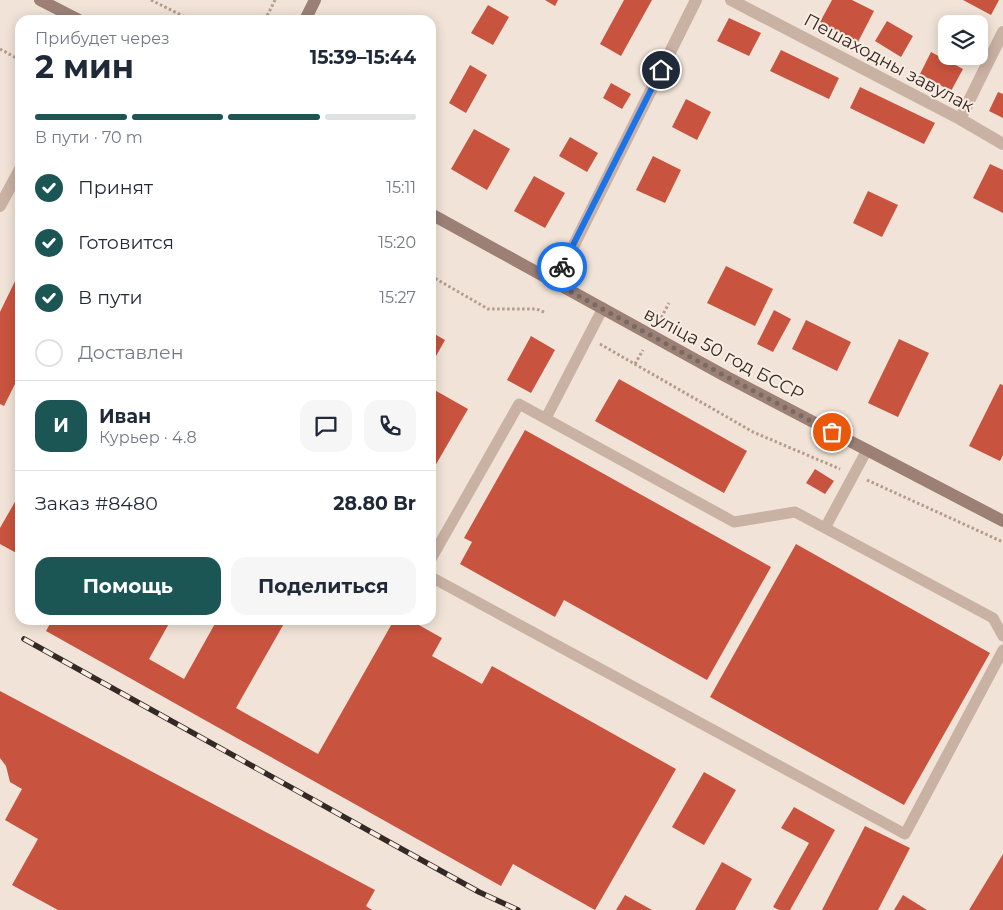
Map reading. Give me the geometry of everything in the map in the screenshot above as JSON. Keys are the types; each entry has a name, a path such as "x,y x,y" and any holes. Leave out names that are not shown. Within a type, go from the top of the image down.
{"main road":[{"path":"40,0 69,15"},
{"path":"307,15 316,0"},
{"name":"вуліца 50 год БССР","path":"436,217 727,377 867,450 1002,517"}],"street":[{"path":"555,283 696,0"},
{"name":"Пешаходны завулак","path":"731,0 960,119 1003,144"},
{"path":"960,119 1003,32"},
{"path":"0,206 15,178"}],"lane":[{"path":"546,418 603,308"},
{"path":"436,550 519,404 734,522 795,512 993,618 1003,636"},
{"path":"825,528 867,450"},
{"path":"436,580 905,834 1003,650"}],"path":[{"path":"151,0 181,15"},
{"path":"268,15 275,0"},
{"path":"0,49 15,57"},
{"path":"436,279 488,309 537,309 546,314"},
{"path":"600,343 753,432 853,474 1003,542"}],"building":[{"path":"545,0 558,0 555,6"},
{"path":"624,0 652,0 621,56 600,44"},
{"path":"832,0 852,0 874,11 858,42 820,22"},
{"path":"963,0 999,0 991,15"},
{"path":"488,5 509,17 493,45 471,33"},
{"path":"729,18 761,33 749,56 717,41"},
{"path":"887,21 913,36 901,57 875,41"},
{"path":"781,50 839,78 829,99 770,71"},
{"path":"931,52 938,56 938,65 955,65 963,69 951,91 920,74"},
{"path":"470,65 487,75 466,113 449,103"},
{"path":"611,83 631,94 622,109 603,98"},
{"path":"860,87 935,123 924,144 850,108"},
{"path":"998,92 1003,94 1003,118 989,111"},
{"path":"686,99 711,112 697,140 672,127"},
{"path":"474,129 510,149 487,190 451,169"},
{"path":"570,137 598,153 587,172 559,156"},
{"path":"653,156 681,170 665,203 636,190"},
{"path":"990,164 1003,170 1003,213 973,198"},
{"path":"534,176 565,193 545,228 514,211"},
{"path":"868,191 898,205 882,237 853,223"},
{"path":"726,266 773,289 755,326 707,303"},
{"path":"15,281 15,384 4,406 0,404 0,312"},
{"path":"774,310 791,319 773,352 757,344"},
{"path":"806,320 851,342 837,371 792,349"},
{"path":"436,335 445,340 436,356"},
{"path":"531,336 555,350 531,393 507,380"},
{"path":"899,339 929,353 898,417 868,403"},
{"path":"619,379 747,451 724,493 595,421"},
{"path":"1000,384 1003,385 1003,455 1000,461 969,446"},
{"path":"436,391 468,409 436,464"},
{"path":"525,430 771,567 707,680 564,600 555,617 460,564 472,542 464,538"},
{"path":"815,469 834,481 825,494 806,483"},
{"path":"15,502 15,552 0,544 0,528"},
{"path":"796,544 990,653 904,805 710,697"},
{"path":"49,625 168,625 149,659 184,679 214,625 283,625 236,708 318,754 391,625 419,625 442,638 432,656 482,684 492,666 676,769 595,910 513,864 501,886 46,631"},
{"path":"0,691 375,890 366,906 372,910 58,910 12,885 38,839 5,820 22,789 10,782 6,766 0,758"},
{"path":"704,772 736,790 704,845 672,827"},
{"path":"794,807 835,830 790,910 779,910 773,907 809,843 781,828"},
{"path":"865,826 910,848 878,910 822,910"},
{"path":"1003,854 1003,910 969,910"},
{"path":"722,862 752,879 735,910 695,910"},
{"path":"625,895 652,910 616,910"},
{"path":"903,895 927,910 894,910"}],"railway":[{"path":"24,639 479,892 518,910"}],"way so far":[{"path":"562,267 555,283 832,432"}],"route":[{"path":"562,267 661,70"}]}
